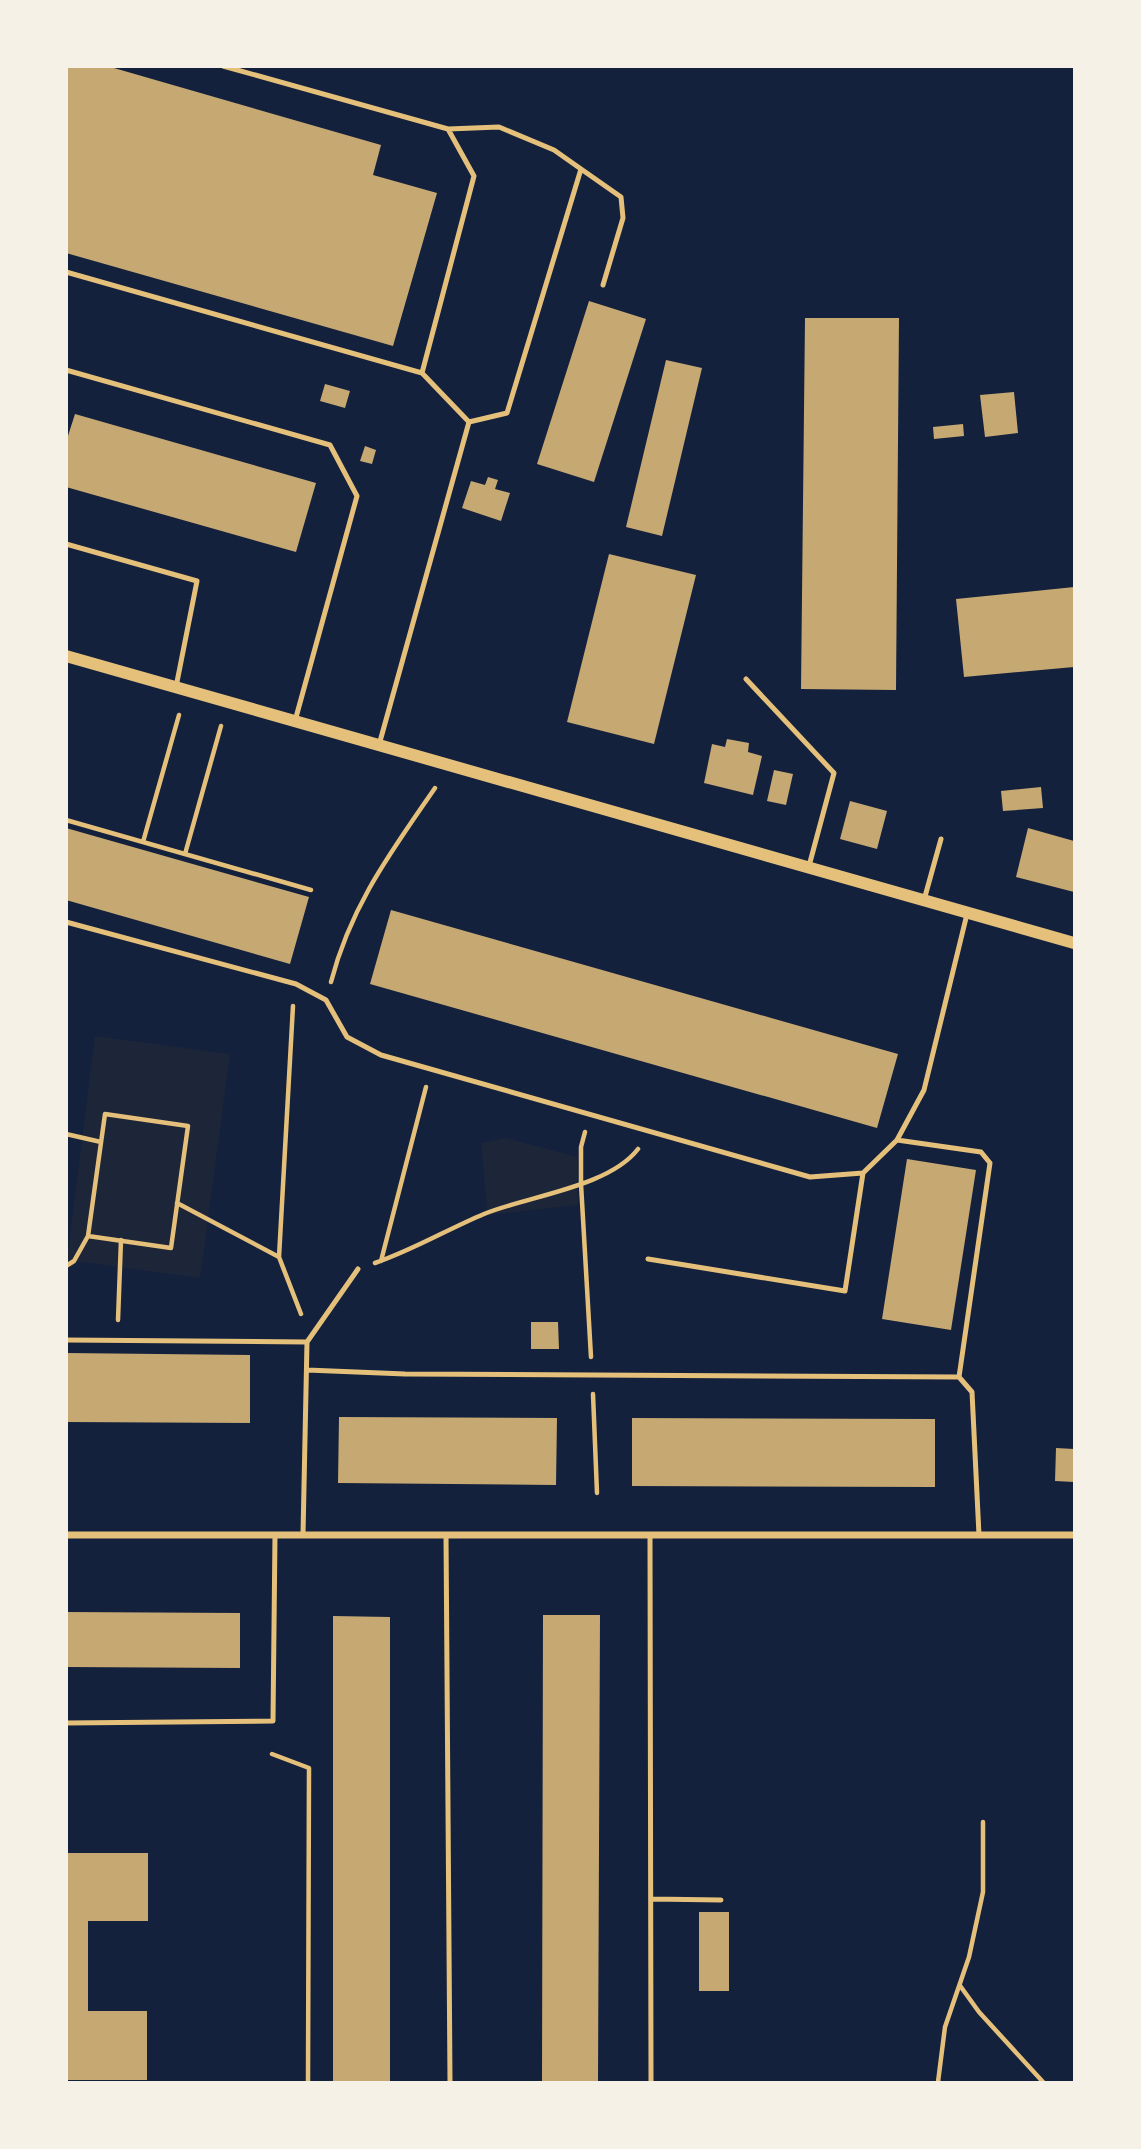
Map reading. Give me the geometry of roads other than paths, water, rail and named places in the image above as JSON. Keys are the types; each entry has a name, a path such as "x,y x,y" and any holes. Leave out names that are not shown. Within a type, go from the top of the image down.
{"street":[{"path":"66,656 1074,943"},
{"path":"66,1535 1074,1535"}],"lane":[{"path":"223,66 448,129 499,127 554,150 621,197 624,218 603,285"},
{"path":"422,373 474,176 448,129"},
{"path":"469,422 507,413 581,169"},
{"path":"66,272 422,373 469,422"},
{"path":"66,370 330,445 357,496 295,721"},
{"path":"379,745 469,422"},
{"path":"66,544 197,581 176,687"},
{"path":"746,679 834,772 809,868"},
{"path":"924,901 941,839"},
{"path":"648,1259 845,1290 863,1173 897,1140 924,1090 967,913"},
{"path":"66,922 296,984 326,1000 347,1037 381,1055 810,1177 863,1173"},
{"path":"897,1140 981,1152 990,1163 959,1377"},
{"path":"303,1535 307,1342 358,1269"},
{"path":"66,1340 307,1342"},
{"path":"307,1370 405,1374 959,1377 972,1392 979,1535"},
{"path":"66,1723 273,1721 275,1535"},
{"path":"446,1535 450,2082"},
{"path":"650,1535 651,2082"},
{"path":"651,1899 721,1900"}]}
